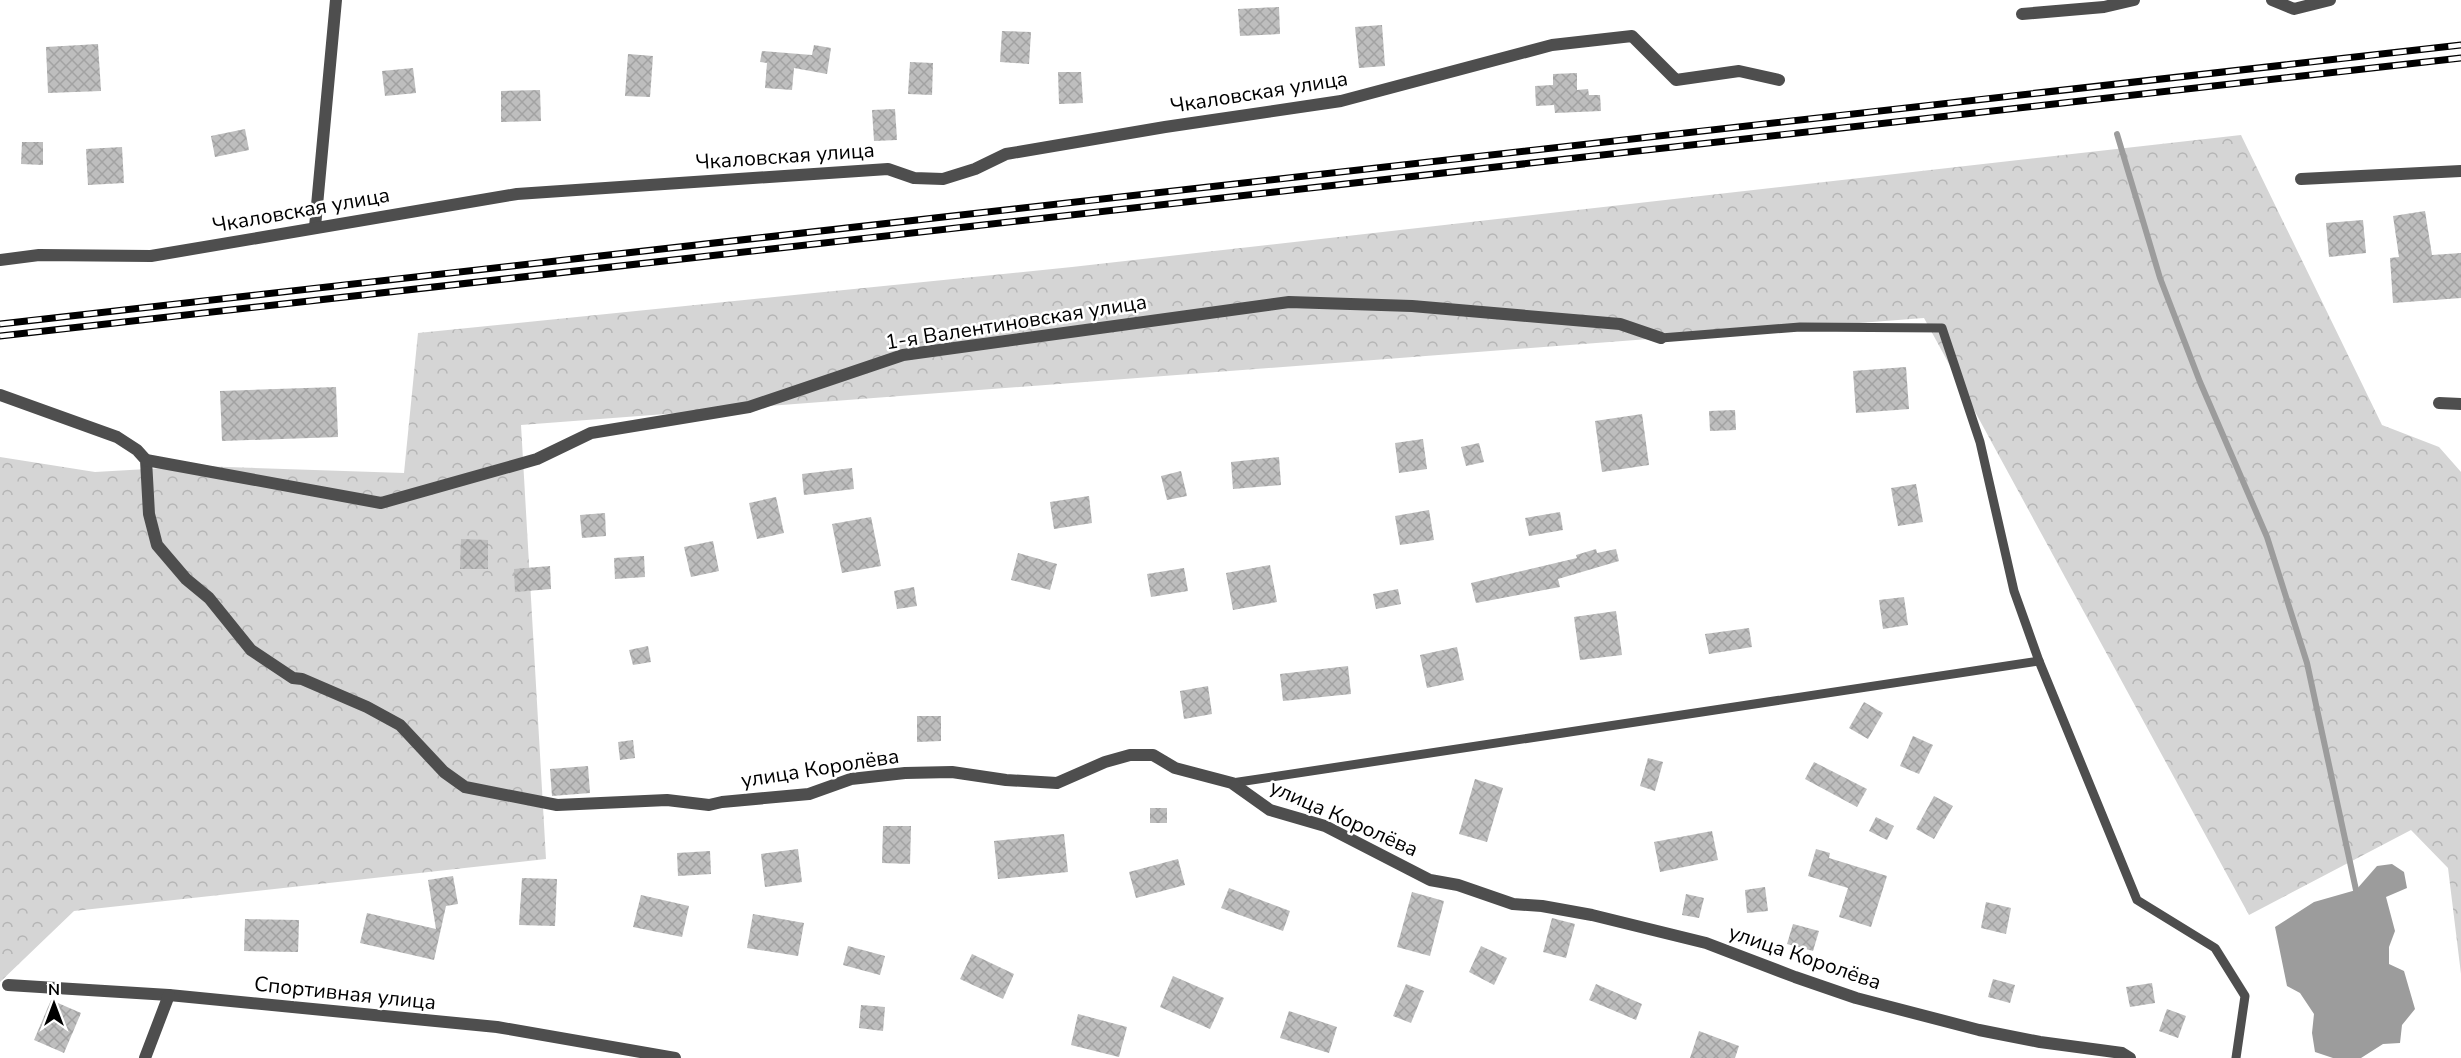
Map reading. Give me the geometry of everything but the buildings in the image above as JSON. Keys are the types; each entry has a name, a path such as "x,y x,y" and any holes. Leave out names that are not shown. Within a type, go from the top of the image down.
{"street":[{"path":"315,227 336,0"},
{"path":"2022,14 2104,7 2134,0"},
{"path":"2272,0 2294,9 2330,0"},
{"name":"Чкаловская улица","path":"0,260 39,255 150,256 517,195 888,169 914,178 943,179 975,169 1006,154 1165,127 1341,101 1552,45 1632,36 1676,80 1738,71 1779,80"},
{"path":"2301,179 2461,171"},
{"name":"1-я Валентиновская улица","path":"146,460 381,503 537,459 591,433 749,407 903,355 1289,302 1412,306 1620,324 1661,338"},
{"path":"0,395 117,437 137,450 146,460"},
{"path":"2439,403 2461,404"},
{"name":"улица Королёва","path":"146,460 149,514 157,545 186,579 209,598 251,650 293,678 302,679 367,707 400,725 444,772 465,787 556,805 667,800 709,805 809,794 851,779 905,773 952,772 1006,780 1057,783 1106,762 1130,755 1153,755 1175,768 1232,783 1270,810 1325,826 1430,880 1458,885 1513,904 1542,906 1592,915 1706,943 1856,998 1978,1030 2040,1042 2122,1053 2130,1058"},
{"name":"Спортивная улица","path":"8,985 169,995 496,1027 675,1058"},
{"path":"145,1058 169,995"}],"lane":[{"path":"1661,338 1800,327 1942,327 1980,442 2014,591 2039,661 2137,900 2215,948 2245,996 2236,1058"},
{"path":"1232,783 2039,661"}],"green space":[{"path":"2241,135 2382,425 2439,447 2461,472 2461,974 2448,868 2411,830 2249,915 1924,318 521,425 546,859 74,911 0,982 0,457 95,472 199,466 404,473 418,333 1072,267"}],"shaded area":[{"path":"2392,864 2404,872 2407,888 2386,897 2395,931 2389,947 2389,964 2404,971 2415,1009 2402,1025 2400,1043 2383,1044 2361,1058 2333,1058 2315,1052 2312,1033 2314,1014 2300,993 2287,986 2275,927 2314,902 2356,890 2377,866"}],"waterway":[{"path":"2117,134 2160,278 2200,382 2267,537 2307,663 2356,890"}],"railway":[{"path":"0,324 2461,45"},
{"path":"0,336 2461,58"}]}
